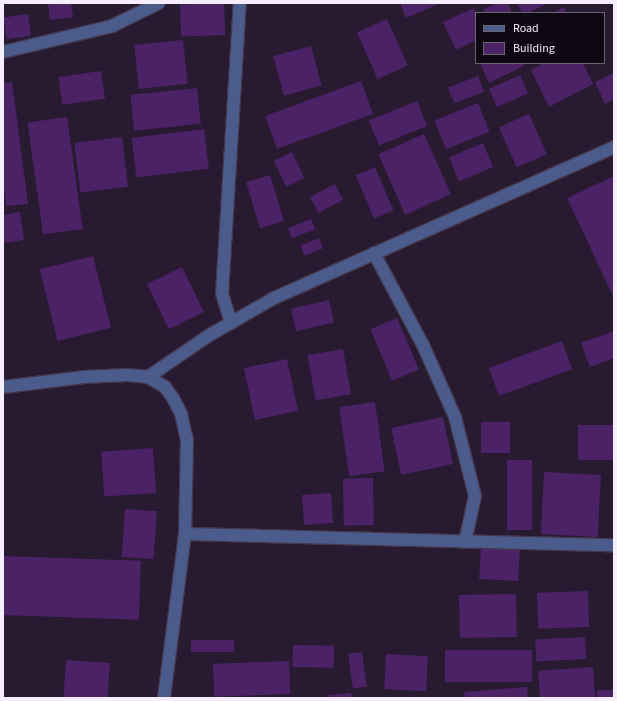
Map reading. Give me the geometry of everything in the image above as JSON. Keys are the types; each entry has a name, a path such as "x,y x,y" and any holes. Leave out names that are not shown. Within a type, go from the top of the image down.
{"street":[{"path":"3,52 112,26 159,3"},
{"path":"231,323 222,294 240,3"},
{"path":"148,377 231,323 274,298 614,147"},
{"path":"374,253 423,345 455,417 475,496 465,542"},
{"path":"3,387 84,377 148,377 165,388 181,414 186,440 185,534 164,698"},
{"path":"185,534 614,545"}],"building":[{"path":"48,3 71,3 73,17 50,20"},
{"path":"224,3 225,35 181,37 180,5"},
{"path":"400,3 441,3 406,18"},
{"path":"498,3 508,3 512,12 484,12 483,9"},
{"path":"517,3 549,3 529,12 522,12"},
{"path":"564,7 566,12 555,12"},
{"path":"474,8 476,12 475,40 456,50 443,22"},
{"path":"28,14 31,36 6,39 3,17"},
{"path":"387,19 408,66 378,79 357,32"},
{"path":"183,40 188,84 139,89 134,45"},
{"path":"311,46 322,86 284,96 273,56"},
{"path":"480,64 523,64 524,66 489,83"},
{"path":"542,64 583,64 593,84 549,107 531,70"},
{"path":"101,71 105,99 62,105 58,77"},
{"path":"614,73 614,99 605,104 595,82"},
{"path":"520,75 528,93 497,107 489,89"},
{"path":"478,76 484,92 454,103 448,87"},
{"path":"361,81 373,114 277,149 265,116"},
{"path":"12,82 28,204 6,206 3,182 3,83"},
{"path":"197,88 201,124 134,131 130,95"},
{"path":"417,101 427,126 379,146 369,120"},
{"path":"478,103 490,132 446,149 434,121"},
{"path":"529,114 547,154 517,168 499,127"},
{"path":"67,117 83,229 43,234 27,123"},
{"path":"204,129 209,169 136,178 132,138"},
{"path":"424,134 451,194 405,215 378,154"},
{"path":"122,137 128,187 80,192 74,143"},
{"path":"483,143 493,167 459,181 449,157"},
{"path":"292,152 304,178 286,187 274,160"},
{"path":"375,167 393,210 374,218 356,175"},
{"path":"270,175 284,221 260,228 246,182"},
{"path":"614,176 614,293 612,294 567,198"},
{"path":"335,184 343,200 318,213 310,197"},
{"path":"20,212 24,240 3,243 3,215"},
{"path":"311,219 315,229 292,239 288,228"},
{"path":"319,238 323,248 305,256 300,245"},
{"path":"93,256 111,328 58,341 40,269"},
{"path":"182,267 204,312 169,329 147,284"},
{"path":"329,300 334,322 296,331 291,309"},
{"path":"397,318 419,370 392,381 370,329"},
{"path":"614,331 614,358 590,367 581,343"},
{"path":"562,341 572,369 499,396 489,368"},
{"path":"343,349 351,394 316,401 308,355"},
{"path":"287,359 298,411 255,420 244,368"},
{"path":"375,402 385,471 349,476 339,407"},
{"path":"443,417 453,464 401,475 391,428"},
{"path":"481,422 510,422 510,453 481,453"},
{"path":"578,425 614,425 614,460 578,460"},
{"path":"153,448 156,493 104,497 101,452"},
{"path":"507,460 532,460 532,530 507,530"},
{"path":"544,472 601,475 598,537 541,534"},
{"path":"373,478 374,525 344,526 343,479"},
{"path":"331,493 333,523 304,525 302,495"},
{"path":"125,509 157,511 154,559 122,557"},
{"path":"481,545 520,547 518,581 479,579"},
{"path":"3,556 141,561 139,620 3,615"},
{"path":"588,591 589,627 538,629 537,593"},
{"path":"516,594 517,637 460,638 459,595"},
{"path":"585,637 586,659 536,662 535,640"},
{"path":"191,640 234,640 234,652 191,652"},
{"path":"293,645 334,646 334,668 293,667"},
{"path":"445,650 532,650 532,682 445,682"},
{"path":"362,652 367,687 353,689 348,654"},
{"path":"386,654 428,656 426,691 384,689"},
{"path":"66,660 110,663 107,698 63,698"},
{"path":"289,661 290,694 214,697 213,664"},
{"path":"593,667 595,698 540,698 538,671"},
{"path":"527,687 528,698 465,698 464,692"},
{"path":"597,690 614,690 614,698 597,698"},
{"path":"351,693 352,698 329,698 328,695"}]}
